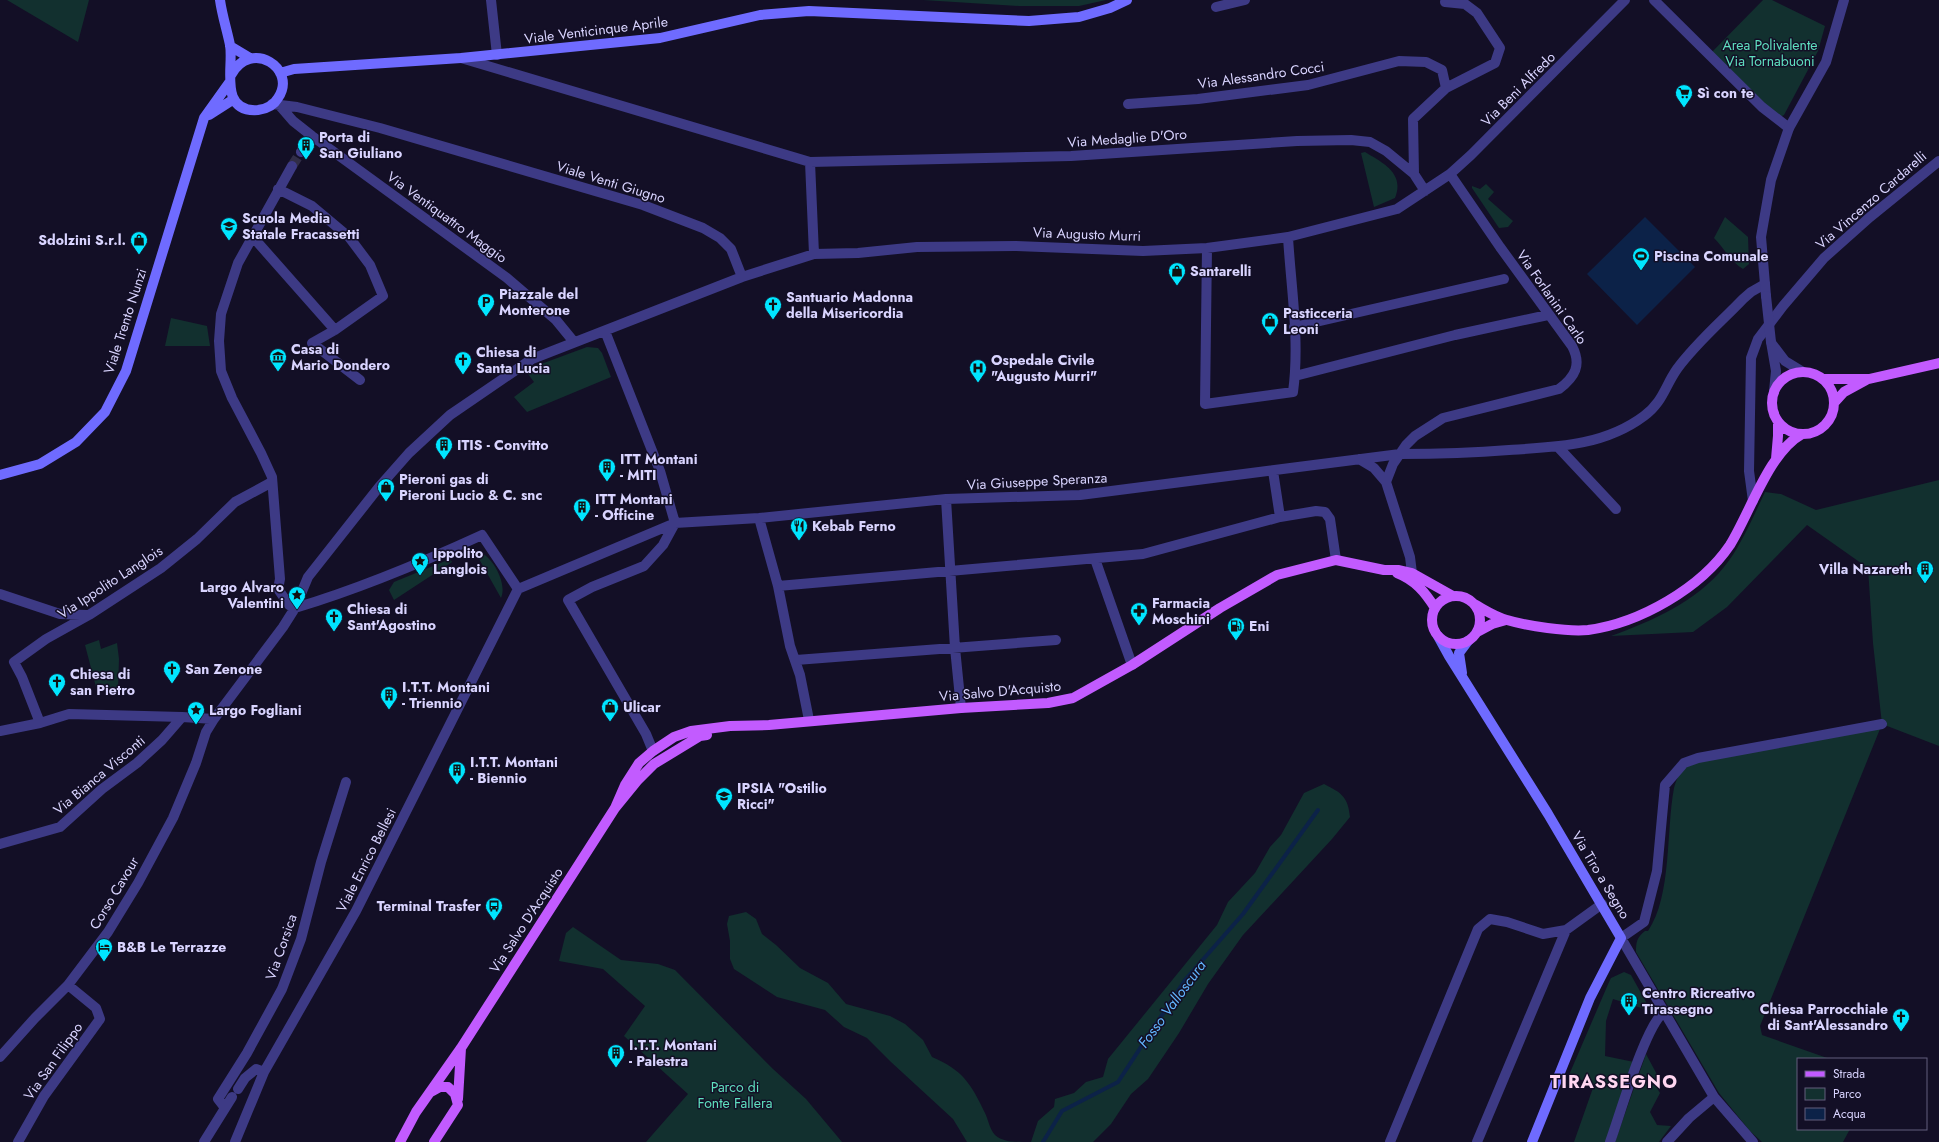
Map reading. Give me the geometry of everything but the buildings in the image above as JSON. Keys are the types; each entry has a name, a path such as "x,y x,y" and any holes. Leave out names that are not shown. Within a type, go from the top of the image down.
{"main road":[{"path":"220,0 230,46 230,79 230,91 234,99 248,109 265,109 276,105 282,90 280,73 275,65 268,60 259,58 250,58 242,61 235,67 230,79"},
{"name":"Viale Venticinque Aprile","path":"280,73 294,69 497,55 660,38 760,15 809,11 1028,21 1079,17 1110,8 1126,0"},
{"path":"230,46 250,58"},
{"name":"Viale Trento Nunzi","path":"0,475 40,464 76,442 105,412 126,371 204,118 230,79"},
{"path":"204,118 234,99"},
{"path":"1823,380 1869,379 1939,363"},
{"path":"1803,372 1810,373 1823,380 1829,386 1834,403 1832,412 1822,427 1809,434 1792,432 1784,428 1778,422 1773,412 1772,401 1774,391 1786,377 1803,372"},
{"path":"1834,403 1844,392 1869,379"},
{"path":"1776,459 1778,422"},
{"path":"1388,570 1399,570 1412,573 1453,596 1465,597 1474,604 1506,620 1554,628 1588,630 1623,621 1654,608 1681,593 1711,569 1730,544 1776,459 1788,444 1802,434"},
{"name":"Via Salvo D'Acquisto","path":"400,1141 429,1093 461,1048 615,808 637,781 654,764 700,736 810,720 961,708 1048,703 1073,698 1132,665 1220,608 1277,575 1336,560 1388,570"},
{"path":"1388,570 1416,583 1426,594 1435,608"},
{"path":"1453,596 1442,600 1435,608 1432,616 1432,625 1438,636 1450,643 1459,644 1468,641 1477,632 1492,624 1506,620"},
{"path":"1474,604 1480,617 1477,632"},
{"name":"Via Tiro a Segno","path":"1438,636 1622,938 1590,998 1532,1142"},
{"name":"Via Tiro a Segno","path":"1463,677 1459,653 1468,641"},
{"name":"Via Salvo D'Acquisto","path":"615,808 625,785 640,764 653,751 674,737 692,731 730,726 769,725"},
{"name":"Via Salvo D'Acquisto","path":"434,1142 458,1105 461,1048"},
{"path":"429,1093 440,1087 448,1087 455,1094 458,1105"}],"street":[{"path":"491,0 497,55"},
{"path":"1216,7 1245,0"},
{"name":"Via Beni Alfredo","path":"1425,191 1450,174 1471,155 1625,0"},
{"path":"1654,0 1762,107 1789,128"},
{"path":"1774,391 1776,371 1771,342 1761,236 1770,180 1789,128 1826,62 1844,0"},
{"path":"1414,174 1413,119 1446,88 1495,63 1500,48 1477,12 1465,4 1445,2"},
{"name":"Via Medaglie D'Oro","path":"461,58 810,162 1071,156 1351,140 1370,142 1386,151 1414,174 1425,191"},
{"name":"Via Alessandro Cocci","path":"1128,104 1198,99 1308,85 1399,61 1426,62 1442,70 1446,88"},
{"name":"Via Ventiquattro Maggio","path":"276,105 312,136 508,278 556,320 574,342"},
{"name":"Viale Venti Giugno","path":"276,105 297,107 380,128 643,205 703,228 720,238 731,249 742,277"},
{"path":"301,152 312,136"},
{"name":"Via Vincenzo Cardarelli","path":"1753,501 1748,471 1752,352 1758,339 1783,306 1824,258 1870,217 1925,174 1939,160"},
{"path":"810,162 814,254"},
{"path":"292,166 252,236 238,263 227,290 221,314 219,348 221,371 232,398 261,453 272,482 280,579 278,589 289,605 295,608 328,598 417,564 482,536 518,589"},
{"name":"Via Forlanini Carlo","path":"1400,454 1415,436 1443,418 1559,390 1569,382 1575,371 1576,353 1572,346 1450,174"},
{"path":"278,189 312,206 349,237 370,265 383,296 335,330 312,343 360,380"},
{"name":"Via Augusto Murri","path":"742,277 814,254 858,253 917,247 1015,246 1143,251 1207,248 1288,237 1397,209 1425,191"},
{"path":"252,236 335,330"},
{"path":"1207,248 1205,404 1292,392 1295,376 1294,327 1288,237"},
{"path":"574,342 742,277"},
{"path":"1294,327 1504,279"},
{"name":"Via Giuseppe Speranza","path":"518,589 675,523 759,518 946,499 1080,495 1400,454 1453,454 1558,447 1587,443 1617,432 1645,415 1663,396 1675,371 1688,355 1743,299 1751,292 1765,284"},
{"path":"1295,376 1454,335 1548,314"},
{"path":"605,331 660,471 675,523 663,544 644,566 592,587 568,600 646,734 653,751"},
{"name":"Corso Cavour","path":"0,1058 35,1018 68,985 101,942 138,883 173,818 196,763 206,732 214,719 283,627 295,608 308,577 378,487 419,443 450,415 532,359 574,342"},
{"path":"1771,342 1785,361 1803,372"},
{"path":"1558,447 1616,509"},
{"path":"1386,482 1393,464 1400,454"},
{"path":"1359,460 1374,468 1386,482 1410,557 1412,573"},
{"path":"1273,471 1280,517"},
{"name":"Via Ippolito Langlois","path":"40,723 22,677 14,662 46,639 89,615 161,568 197,540 235,502 272,482"},
{"path":"946,499 955,648 961,708"},
{"path":"778,586 1143,554 1280,517 1316,511 1325,512 1330,519 1336,560"},
{"path":"759,518 778,586 790,646 796,660 810,720"},
{"path":"1096,559 1132,665"},
{"name":"Viale Enrico Bellesi","path":"234,1142 264,1072 356,911 518,589"},
{"path":"0,594 60,614 89,615"},
{"path":"796,660 1056,640"},
{"path":"0,731 40,723 69,714 214,719"},
{"name":"Via Bianca Visconti","path":"0,844 60,826 102,789 137,763 162,740 182,717"},
{"path":"1753,1142 1714,1097 1622,938 1644,922 1657,871 1665,785 1684,763 1698,758 1882,724"},
{"name":"Via Corsica","path":"225,1108 218,1099 247,1053 282,989 299,945 321,862 346,782"},
{"path":"1390,1142 1478,929 1490,920 1507,922 1543,934 1566,930 1602,904"},
{"path":"1477,1142 1566,930"},
{"name":"Via San Filippo","path":"18,1142 44,1096 100,1018 96,1008 68,985"},
{"path":"1610,1142 1648,1035 1658,1016 1664,1012"},
{"path":"204,1142 245,1078 256,1069 264,1072"},
{"path":"1667,1142 1689,1118 1714,1097"}],"green space":[{"path":"7,0 89,0 78,42"},
{"path":"923,0 1106,0 1079,6 1019,6"},
{"name":"Area Polivalente Via Tornabuoni","path":"1763,0 1772,0 1825,26 1818,51 1784,115 1780,117 1710,54"},
{"path":"1365,152 1385,165 1395,175 1397,182 1395,198 1374,207 1361,153"},
{"path":"1486,184 1494,192 1488,199 1513,221 1508,227 1499,228 1472,188 1472,186 1480,189"},
{"path":"1725,217 1748,237 1749,264 1743,269 1731,259 1714,238"},
{"path":"171,318 207,326 210,346 165,346"},
{"path":"587,347 598,348 602,353 611,377 527,412 514,397 534,382 525,370"},
{"path":"1939,480 1939,746 1882,724 1873,643 1868,568 1807,525 1727,607 1693,632 1611,636 1642,624 1672,609 1687,600 1713,579 1736,550 1765,492 1781,494 1816,510"},
{"path":"474,550 486,556 496,569 502,584 503,592 501,598"},
{"path":"450,559 452,562 394,600 389,590 394,582"},
{"path":"99,640 101,649 117,643 119,659 118,689 97,691 85,645"},
{"path":"1882,724 1760,1026 1762,1035 1827,1058 1797,1058 1797,1130 1849,1130 1843,1142 1762,1142 1750,1131 1719,1093 1636,952 1636,945 1640,935 1645,931 1648,931 1656,917 1661,900 1665,881 1674,788 1684,763"},
{"path":"1324,784 1343,796 1348,805 1350,817 1332,839 1243,935 1208,984 1179,1033 1148,1079 1131,1094 1111,1124 1093,1142 1031,1142 1038,1121 1054,1107 1055,1099 1074,1093 1086,1082 1103,1077 1108,1059 1217,925 1228,902 1255,873 1270,847 1281,835 1304,793"},
{"path":"746,912 756,919 762,934 800,968 828,983 846,1004 890,1016 905,1024 923,1040 932,1057 951,1067 965,1079 975,1094 995,1135 1013,1142 967,1142 953,1119 867,1038 844,1027 825,1010 777,997 734,969 730,959 730,941 727,924 729,916"},
{"name":"Parco di Fonte Fallera","path":"573,927 621,960 658,964 675,970 773,1069 806,1099 842,1142 646,1142 688,1094 624,1036 645,1006 603,969 559,961 566,933"},
{"path":"1624,972 1631,975 1651,1011 1613,999 1606,1021 1605,1056 1634,1062 1606,1142 1574,1142 1594,1085 1569,1075 1611,978"},
{"path":"1646,1054 1661,1082 1655,1085 1660,1093 1650,1112 1657,1125 1671,1126 1659,1142 1615,1142"}],"water":[{"name":"Piscina Comunale","path":"1645,217 1695,267 1637,325 1587,274"}],"waterway":[{"name":"Fosso Valloscura","path":"1043,1142 1062,1111 1118,1082 1185,980 1243,914 1318,810"}],"tunnel":[{"path":"292,166 301,152"}],"place":[{"name":"Sì con te","path":"1684,108"},
{"name":"Porta di San Giuliano","path":"306,160"},
{"name":"Scuola Media Statale Fracassetti","path":"229,241"},
{"name":"Sdolzini S.r.l.","path":"139,255"},
{"name":"Piscina Comunale","path":"1641,271"},
{"name":"Santarelli","path":"1177,286"},
{"name":"Piazzale del Monterone","path":"486,317"},
{"name":"Santuario Madonna della Misericordia","path":"773,320"},
{"name":"Pasticceria Leoni","path":"1270,336"},
{"name":"Casa di Mario Dondero","path":"278,372"},
{"name":"Chiesa di Santa Lucia","path":"463,375"},
{"name":"Ospedale Civile \"Augusto Murri\"","path":"978,383"},
{"name":"ITIS - Convitto","path":"444,460"},
{"name":"ITT Montani - MITI","path":"607,482"},
{"name":"Pieroni gas di Pieroni Lucio & C. snc","path":"386,502"},
{"name":"ITT Montani - Officine","path":"582,522"},
{"name":"Kebab Ferno","path":"799,541"},
{"name":"Ippolito Langlois","path":"420,576"},
{"name":"Villa Nazareth","path":"1925,584"},
{"name":"Largo Alvaro Valentini","path":"297,610"},
{"name":"Farmacia Moschini","path":"1139,626"},
{"name":"Chiesa di Sant'Agostino","path":"334,632"},
{"name":"Eni","path":"1236,641"},
{"name":"San Zenone","path":"172,684"},
{"name":"Chiesa di san Pietro","path":"57,697"},
{"name":"I.T.T. Montani - Triennio","path":"389,710"},
{"name":"Ulicar","path":"610,722"},
{"name":"Largo Fogliani","path":"196,725"},
{"name":"I.T.T. Montani - Biennio","path":"457,785"},
{"name":"IPSIA \"Ostilio Ricci\"","path":"724,811"},
{"name":"Terminal Trasfer","path":"494,921"},
{"name":"B&B Le Terrazze","path":"104,962"},
{"name":"Centro Ricreativo Tirassegno","path":"1629,1016"},
{"name":"Chiesa Parrocchiale di Sant'Alessandro","path":"1901,1032"},
{"name":"I.T.T. Montani - Palestra","path":"616,1068"}],"district":[{"name":"TIRASSEGNO","path":"1614,1082"}]}
